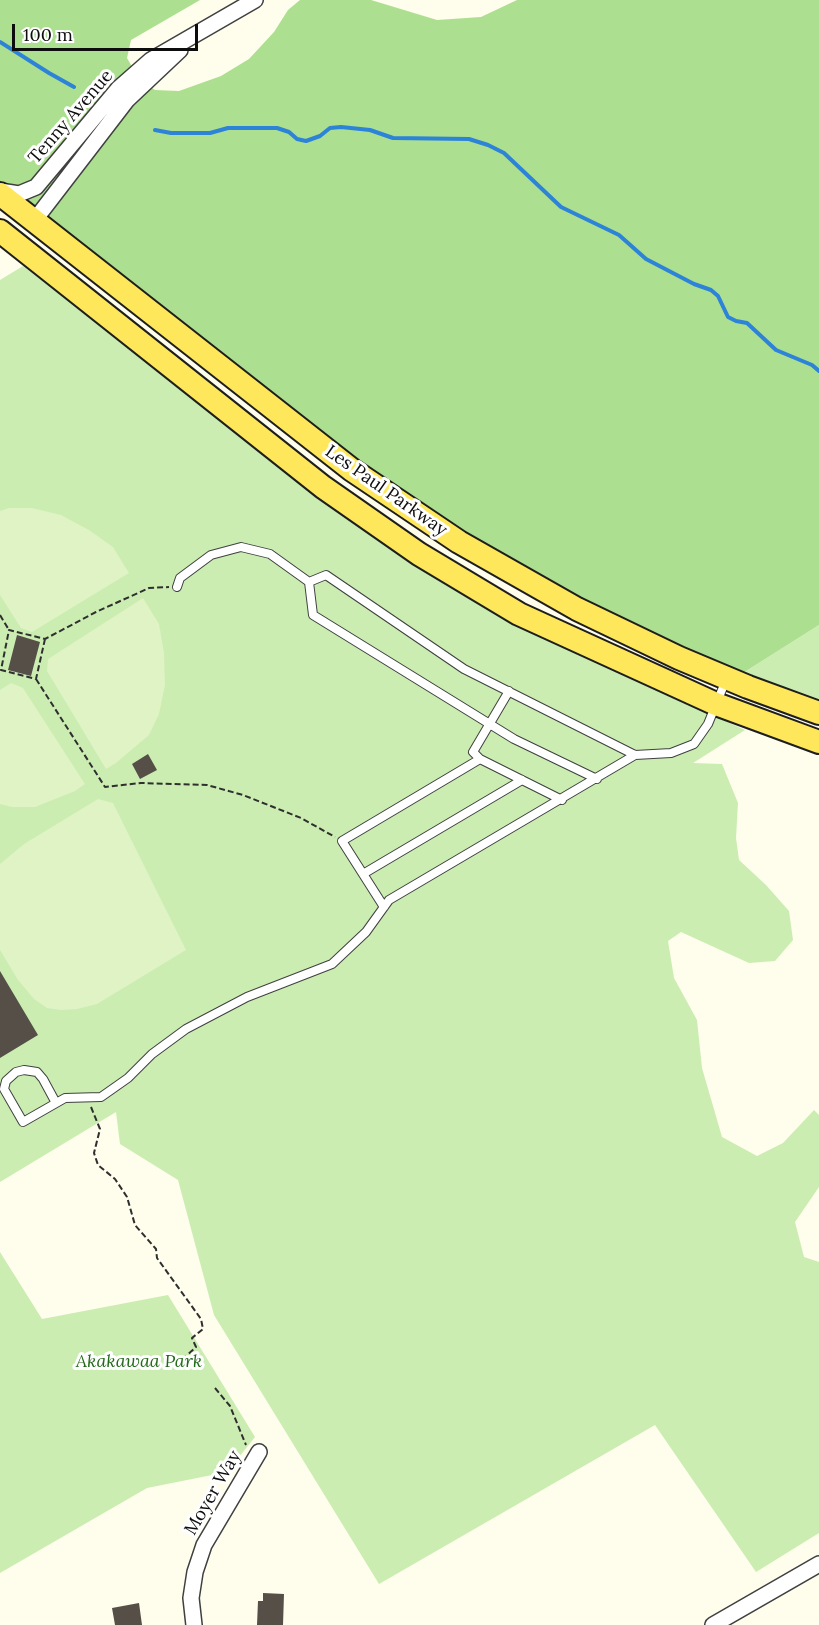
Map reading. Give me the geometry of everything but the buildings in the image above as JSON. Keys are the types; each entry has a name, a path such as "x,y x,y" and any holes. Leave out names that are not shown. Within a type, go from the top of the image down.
{"main road":[{"name":"Les Paul Parkway","path":"0,192 352,470 459,542 577,609 679,658 819,713"},
{"path":"0,216 16,227 25,227 34,221"},
{"name":"Les Paul Parkway","path":"0,231 323,487 419,554 519,614 716,705 819,742"}],"street":[{"name":"Tenny Avenue","path":"0,192 19,194 36,187 118,89 151,60 255,0"},
{"name":"Tenny Avenue","path":"34,221 127,100 198,34"},
{"name":"Moyer Way","path":"194,1625 191,1598 195,1572 204,1545 253,1449"},
{"path":"713,1625 819,1564"}],"lane":[{"path":"177,587 180,578 211,555 242,547 270,554 309,582 313,615 514,739 597,779"},
{"path":"309,582 326,575 464,669 635,755"},
{"path":"56,1103 37,1072 24,1070 16,1072 6,1081 4,1089 23,1122 65,1098 101,1096 128,1078 152,1054 186,1029 247,998 332,964 366,932 389,900 635,755 671,753 694,744 708,724 727,678"},
{"path":"509,691 473,752 480,759 562,800"},
{"path":"384,907 342,841 480,759"},
{"path":"363,874 522,780"}],"path":[{"path":"9,630 45,639 149,588 177,587"},
{"path":"0,615 9,630 0,671 36,679 105,787 141,783 207,785 243,795 301,818 342,841"},
{"path":"36,679 45,639"},
{"path":"86,1097 100,1129 94,1153 98,1165 115,1179 127,1197 135,1225 156,1249 157,1258 201,1318 203,1329 192,1338 196,1347 185,1357"},
{"path":"215,1388 230,1406 253,1449"}],"green space":[{"path":"0,0 200,0 131,40 127,58 139,79 155,90 179,91 221,76 249,59 274,32 288,10 300,0 371,0 437,20 481,17 517,0 819,0 819,625 735,678 602,617 379,483 0,190"},
{"path":"23,266 345,513 551,639 745,730 693,763 722,764 738,803 736,838 739,860 789,911 793,940 775,961 749,963 681,932 668,941 674,978 697,1020 702,1068 722,1137 757,1156 783,1143 814,1110 819,1115 819,1187 795,1222 804,1257 819,1262 819,1533 756,1572 655,1425 379,1584 214,1315 178,1180 120,1144 116,1112 0,1182 0,280"},
{"path":"9,508 32,508 61,515 89,530 113,547 129,573 32,632 21,628 0,595 0,511"},
{"path":"143,598 159,624 164,653 165,685 159,714 149,735 106,769 47,671 48,659"},
{"path":"819,625 819,710 735,678"},
{"path":"11,683 23,688 85,784 75,791 35,807 12,807 0,804 0,690"},
{"path":"98,799 113,803 186,950 97,1004 77,1009 47,1008 34,999 18,980 0,950 0,864 24,844"},
{"name":"Akakawaa Park","path":"0,1252 42,1319 168,1295 255,1437 227,1472 147,1488 0,1573"}],"waterway":[{"path":"0,42 74,87"},
{"path":"155,130 171,133 210,133 228,128 277,128 289,132 297,139 306,141 320,136 330,128 341,127 370,130 393,138 469,139 488,145 504,153 561,207 619,235 646,259 694,284 711,290 718,296 728,317 747,323 776,350 812,365 819,371"}]}
